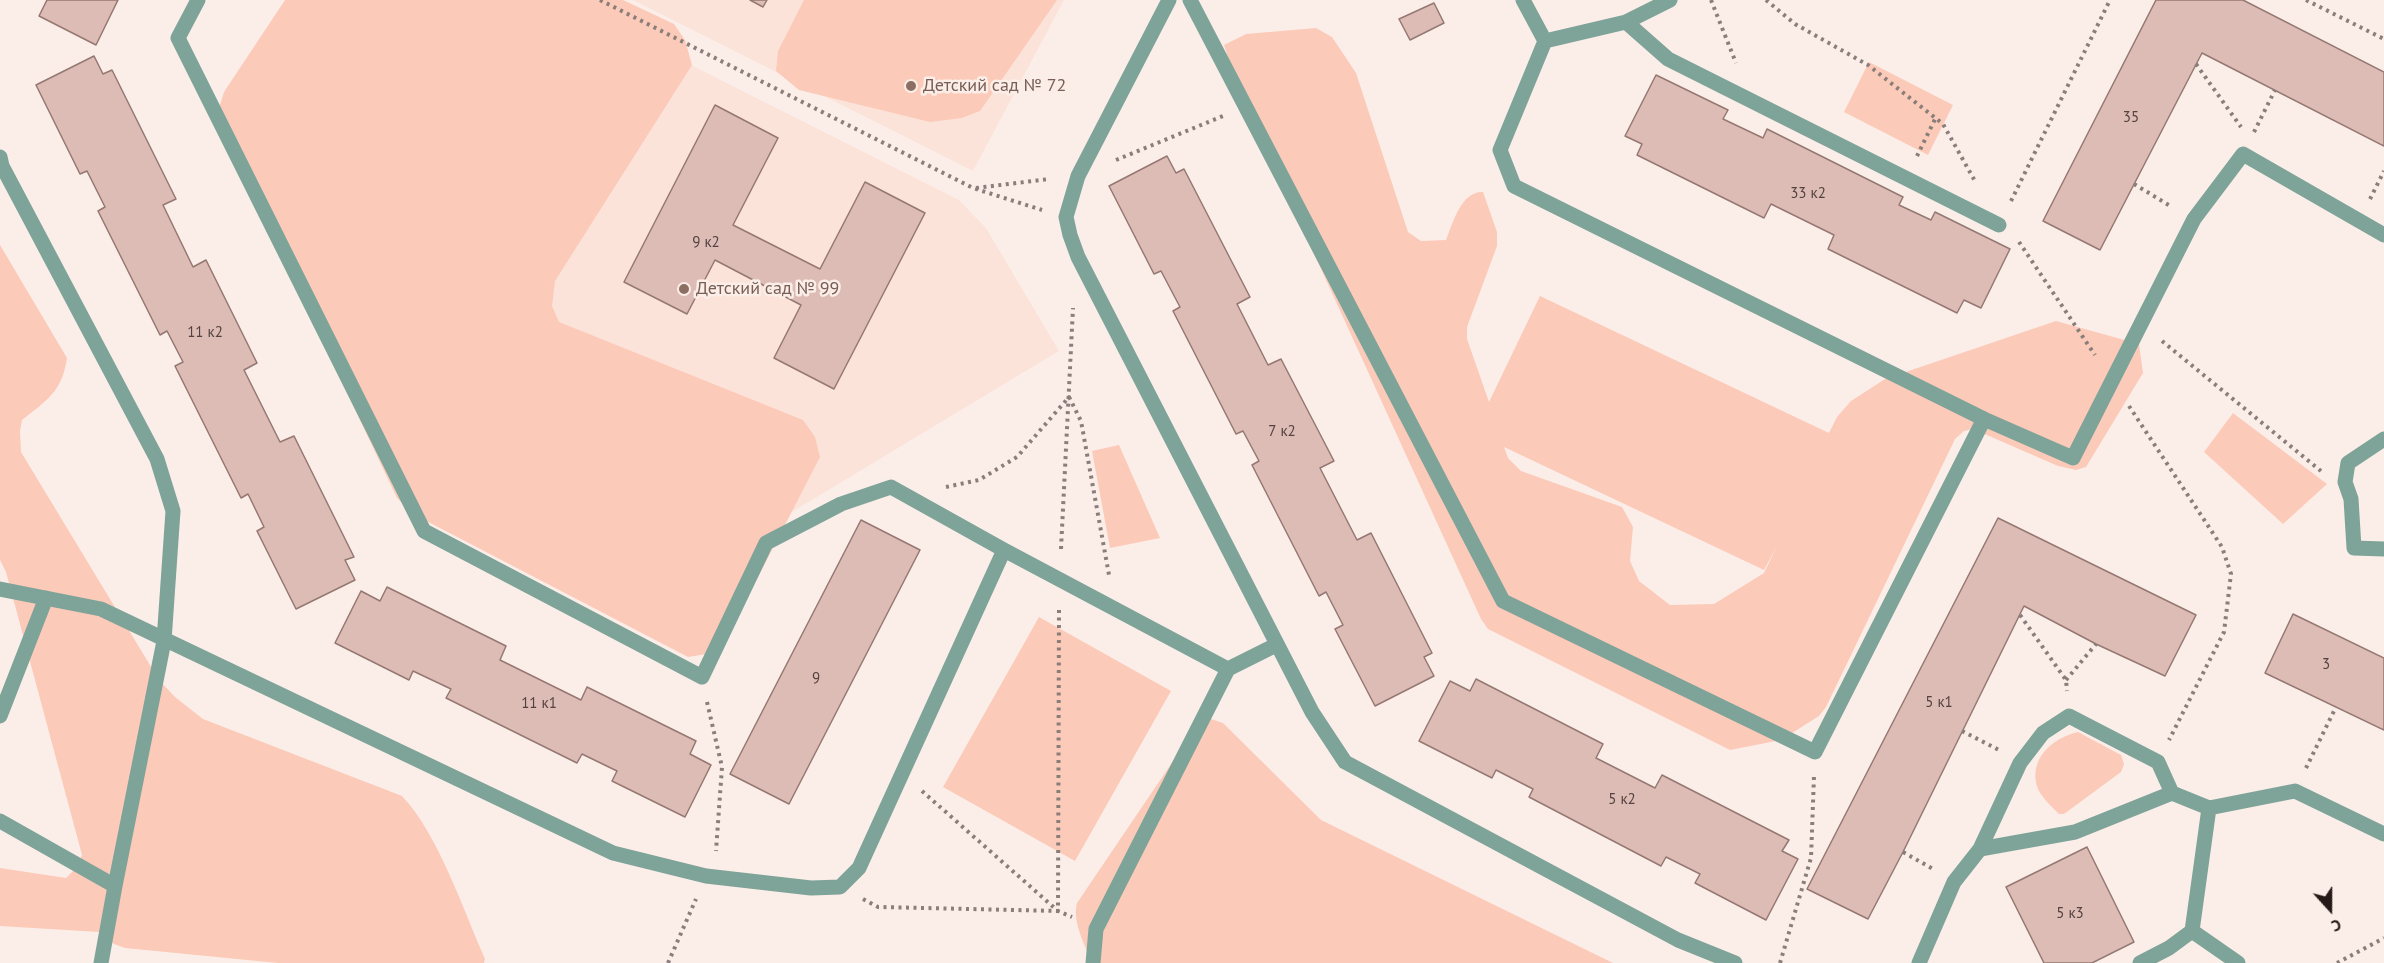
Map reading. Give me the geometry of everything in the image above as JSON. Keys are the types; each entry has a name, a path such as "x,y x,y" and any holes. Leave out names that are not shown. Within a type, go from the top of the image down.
{"lane":[{"path":"198,0 178,38 424,531 702,677 766,543 842,504 891,487 1059,580 1228,669"},
{"path":"1169,0 1078,176 1066,217 1078,256 1312,712 1345,762 1678,940 1736,963"},
{"path":"1190,0 1503,601 1815,752 1984,419"},
{"path":"1523,0 1545,41"},
{"path":"1545,41 1626,22 1670,0"},
{"path":"1626,22 1668,59 1999,225"},
{"path":"1545,41 1500,150 1514,186 1984,419 2073,458 2194,219 2243,154 2384,235"},
{"path":"0,157 157,459 172,511 164,641 102,963"},
{"path":"2384,439 2348,463 2345,482 2351,499 2354,548 2384,549"},
{"path":"0,589 101,609 613,853 706,876 811,888 840,887 859,868 1004,550"},
{"path":"0,716 46,598"},
{"path":"1093,963 1096,929 1228,669 1276,645"},
{"path":"1919,963 1954,882 1980,849 2020,763 2043,733 2069,716 2157,762 2172,793 2210,808 2295,790 2384,834"},
{"path":"1980,849 2075,832 2172,793"},
{"path":"2140,963 2169,948 2192,932 2210,808"},
{"path":"0,821 115,886"},
{"path":"2192,932 2238,963"}],"path":[{"path":"600,0 974,188 1066,217"},
{"path":"1711,0 1751,100"},
{"path":"1766,0 1795,24 1868,65 1936,117 1943,124 1977,184"},
{"path":"2306,0 2384,39"},
{"path":"2196,64 2250,140"},
{"path":"2243,154 2276,90"},
{"path":"1906,178 1936,117"},
{"path":"2134,184 2194,219"},
{"path":"1058,911 1059,580 1074,303"},
{"path":"2140,324 2333,481 2345,482"},
{"path":"944,487 979,480 1017,457 1069,397"},
{"path":"1069,397 1081,421 1115,608"},
{"path":"2020,615 2066,680 2069,716"},
{"path":"2066,680 2097,644"},
{"path":"668,963 716,853 722,767 702,677"},
{"path":"2295,790 2336,707"},
{"path":"1962,731 2020,763"},
{"path":"1780,963 1811,858 1815,752"},
{"path":"901,772 1058,911 1096,929"},
{"path":"840,887 878,907 1058,911"},
{"path":"2337,963 2384,938"}],"shaded area":[{"path":"285,0 623,0 674,24 685,40 692,65 555,281 552,306 559,322 803,420 815,437 820,457 727,637 706,654 688,657 413,514 397,498 224,134 220,105 224,92"},
{"name":"Детский сад № 99","path":"330,0 562,0 959,200 986,228 1059,351 674,583"},
{"name":"Детский сад № 72","path":"633,0 1064,0 973,171"},
{"name":"Детский сад № 72","path":"804,0 1057,0 980,111 962,118 930,122 799,90 776,71 778,51"},
{"path":"1316,28 1332,37 1356,73 1408,232 1421,241 1446,240 1463,202 1475,193 1483,192 1497,232 1497,246 1467,327 1467,339 1489,402 1540,296 1829,433 1837,417 1851,401 1885,379 2056,321 2139,344 2143,373 2086,467 2076,470 2058,466 1973,429 1964,431 1955,439 1826,707 1819,716 1781,740 1730,750 1488,629 1481,619 1236,83 1224,45 1246,34","holes":["1504,447 1764,570 1777,546 1764,573 1714,604 1670,605 1639,581 1630,561 1633,527 1622,507 1521,471 1508,458"]},
{"path":"1869,62 1953,105 1928,155 1844,112"},
{"path":"0,245 67,358 65,370 52,394 22,420 21,452 159,680 175,697 203,719 402,796 427,830 438,851 459,895 485,959 484,963 278,963 125,948 114,944 99,932 0,926 0,868 66,878 77,867 82,855 6,572 0,560"},
{"path":"2233,413 2327,484 2283,524 2204,452"},
{"path":"1119,445 1160,538 1110,548 1092,451"},
{"path":"1039,617 1171,691 1075,861 943,787"},
{"path":"1208,718 1223,723 1321,820 1613,963 1092,963 1076,918 1077,903 1192,733"},
{"path":"2078,732 2121,755 2124,764 2121,772 2064,814 2059,814 2038,789 2035,778 2036,769 2044,752 2051,745 2059,739"}],"building":[{"path":"47,0 118,0 96,45 39,16"},
{"path":"750,0 767,0 763,7"},
{"path":"2156,0 2243,0 2384,72 2384,146 2202,53 2100,250 2043,221"},
{"path":"1434,3 1444,23 1410,40 1399,19"},
{"path":"94,56 103,74 112,70 176,199 163,205 193,267 206,260 257,363 244,370 280,442 294,436 354,557 345,560 355,580 296,609 257,531 264,527 248,494 241,498 175,366 183,362 167,331 160,335 98,211 105,207 87,171 80,174 36,85"},
{"path":"1656,75 1728,110 1723,119 1763,138 1767,129 1903,197 1899,205 1931,220 1935,212 2010,249 1981,308 1964,300 1957,313 1828,249 1834,235 1771,204 1764,218 1637,155 1642,144 1625,136"},
{"path":"715,105 778,138 733,225 820,269 865,182 925,213 834,389 774,358 801,305 715,260 687,314 624,282"},
{"path":"1167,156 1176,173 1184,169 1250,297 1237,304 1268,365 1281,359 1334,461 1320,468 1357,540 1371,533 1432,653 1424,657 1434,676 1375,706 1335,629 1343,625 1326,592 1319,596 1252,465 1259,461 1243,431 1236,434 1173,311 1180,307 1161,271 1154,274 1109,186"},
{"path":"1998,518 2196,615 2165,676 2096,644 2024,606 1868,919 1807,889"},
{"path":"861,520 920,550 789,804 730,774"},
{"path":"387,587 506,646 500,660 581,700 587,687 696,741 690,754 711,765 685,817 612,781 617,771 582,754 577,763 446,698 451,689 413,671 409,680 335,643 361,591 380,601"},
{"path":"2293,614 2384,658 2384,730 2265,673"},
{"path":"1476,679 1603,744 1596,758 1655,788 1662,775 1789,840 1782,851 1798,859 1766,920 1695,883 1700,874 1666,857 1661,866 1529,797 1533,789 1496,770 1492,778 1419,741 1450,681 1470,691"},
{"path":"2087,847 2134,942 2092,963 2044,963 2006,887"}],"place":[{"name":"Детский сад № 72","path":"911,86"},
{"name":"Детский сад № 99","path":"684,289"}]}
